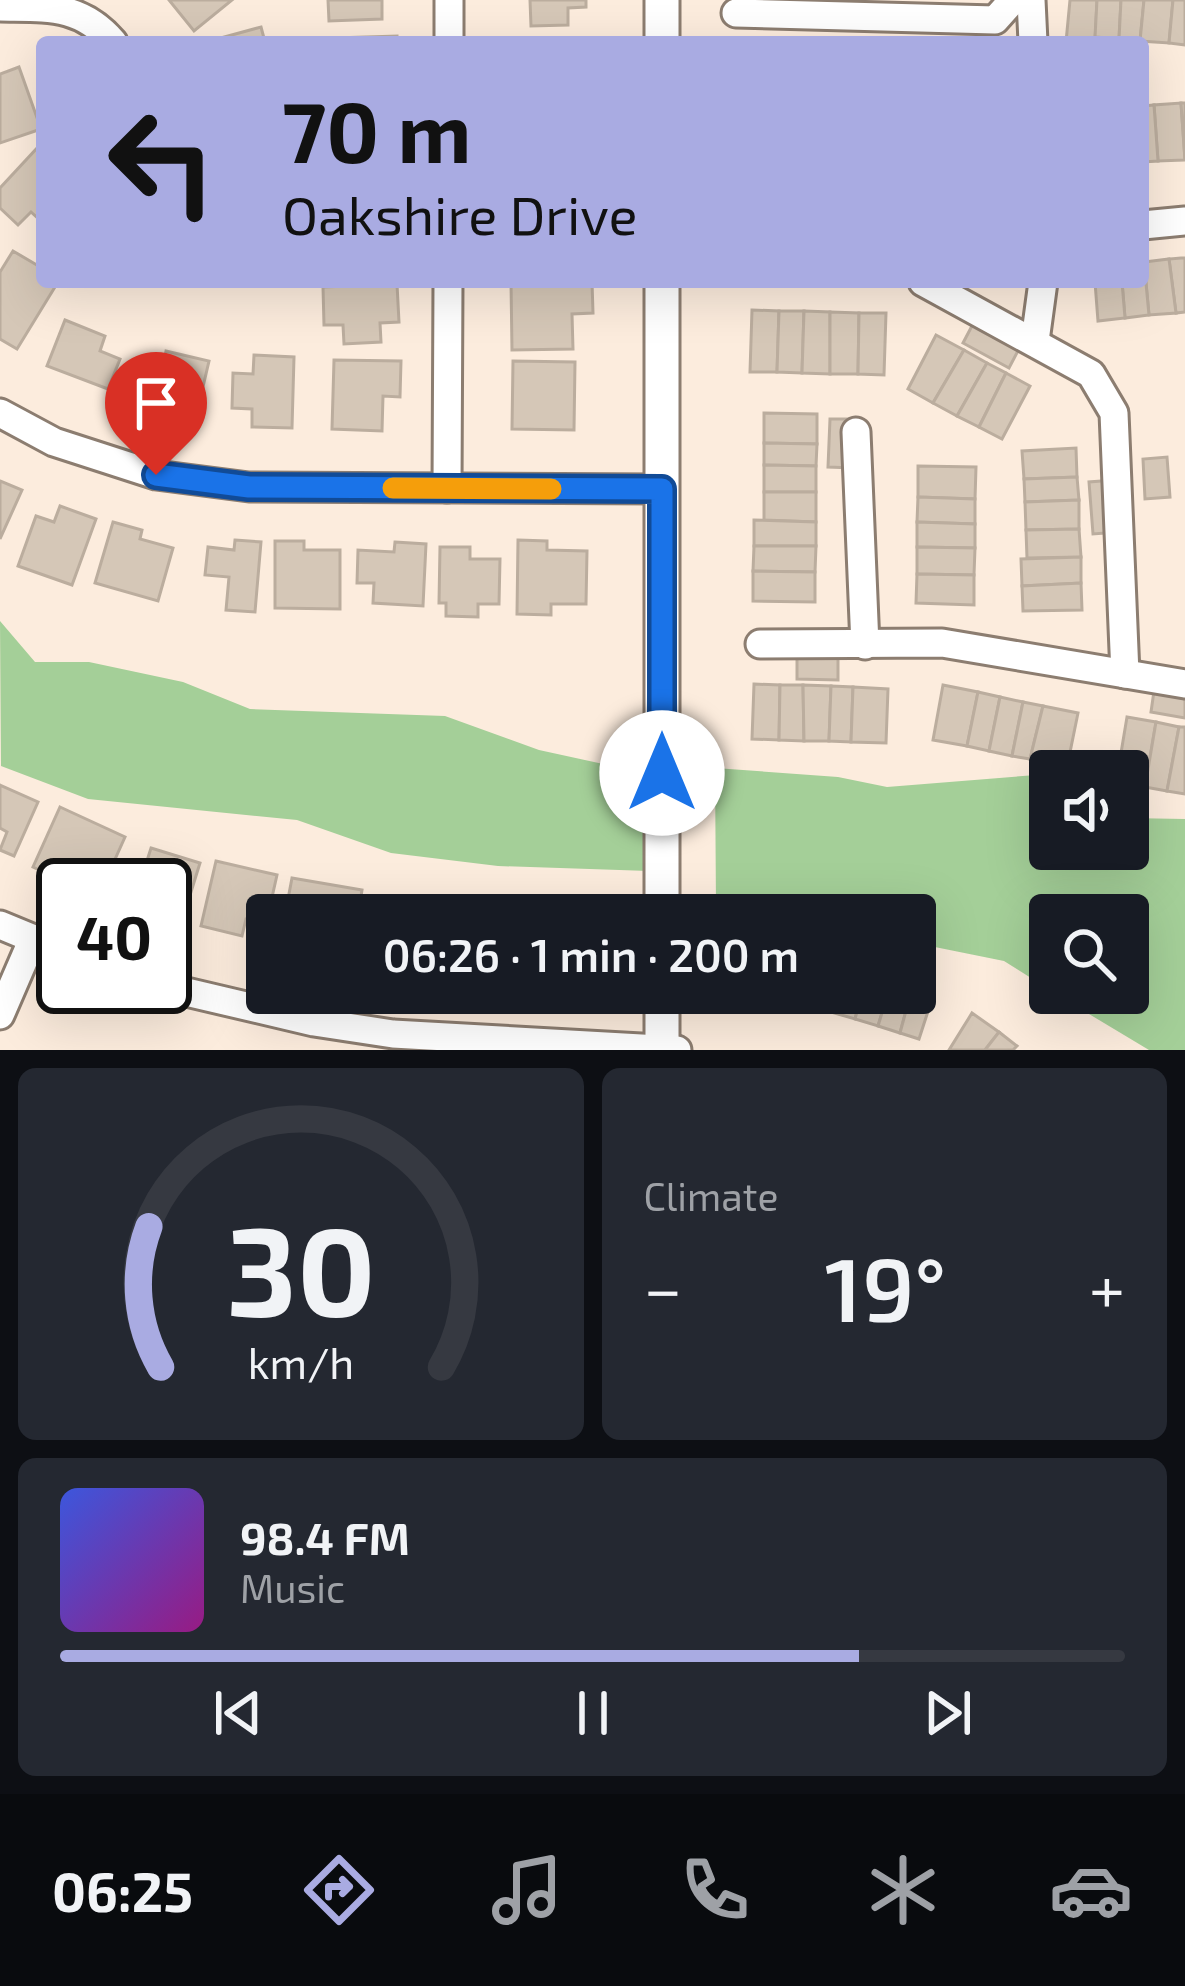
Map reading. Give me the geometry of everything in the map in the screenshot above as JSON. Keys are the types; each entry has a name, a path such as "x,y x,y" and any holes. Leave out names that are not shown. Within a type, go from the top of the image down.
{"street":[{"path":"449,0 449,36"},
{"path":"662,0 662,36"},
{"path":"736,13 994,20 1012,0"},
{"path":"1031,0 1034,36"},
{"path":"0,7 68,8 95,21 107,36"},
{"path":"1149,224 1185,221"},
{"path":"447,488 448,288"},
{"path":"662,288 662,894"},
{"path":"934,288 1091,374 1114,413 1125,674"},
{"path":"1035,341 1042,288"},
{"path":"0,413 54,442 156,475 249,487 662,489"},
{"path":"856,433 865,645"},
{"path":"760,644 942,643 1185,684"},
{"path":"0,925 36,942"},
{"path":"0,1015 32,941"},
{"path":"192,993 314,1022 393,1034 667,1049 664,1014"},
{"path":"308,1050 314,1022"}],"green space":[{"path":"0,621 35,662 89,662 183,682 250,709 445,716 539,750 649,774 649,871 498,866 391,853 297,820 88,799 1,766"},
{"path":"715,768 838,777 887,787 1029,776 1029,870 1149,870 1149,818 1185,819 1185,1050 1149,1050 1089,1014 1149,1014 1149,894 1029,894 1029,977 1004,961 936,947 936,894 716,894"}],"building":[{"path":"169,0 232,0 194,31"},
{"path":"328,0 382,0 382,19 329,21"},
{"path":"530,0 586,0 586,7 568,8 568,25 531,26"},
{"path":"1070,0 1097,0 1095,36 1067,36"},
{"path":"1097,0 1121,0 1119,36 1095,36"},
{"path":"1121,0 1144,0 1140,36 1119,36"},
{"path":"1144,0 1173,0 1169,43 1140,36"},
{"path":"1173,0 1185,0 1185,45 1169,43"},
{"path":"261,27 263,36 228,36"},
{"path":"19,67 36,115 36,131 0,143 0,74"},
{"path":"1181,103 1185,160 1158,161 1154,105"},
{"path":"1181,103 1185,103 1185,160"},
{"path":"1149,105 1154,105 1158,161 1149,162"},
{"path":"36,149 36,217 31,212 18,225 0,208 0,188"},
{"path":"13,251 36,264 36,288 54,288 17,349 0,339 0,272"},
{"path":"1185,258 1185,312 1176,313 1169,259"},
{"path":"1169,259 1176,313 1149,315 1149,261"},
{"path":"323,288 397,288 399,322 380,323 381,342 344,344 343,325 324,325"},
{"path":"511,288 592,288 593,313 572,314 573,349 512,350"},
{"path":"1095,288 1122,288 1125,318 1098,321"},
{"path":"1122,288 1146,288 1149,315 1125,318"},
{"path":"752,310 779,311 777,372 750,372"},
{"path":"779,311 804,311 802,373 777,372"},
{"path":"804,311 830,312 830,374 802,373"},
{"path":"830,312 859,313 858,374 830,374"},
{"path":"859,313 886,313 884,375 858,374"},
{"path":"65,320 105,336 100,351 120,359 108,389 47,366"},
{"path":"974,322 1020,347 1009,368 963,343"},
{"path":"936,335 964,350 933,403 908,389"},
{"path":"964,350 987,363 957,416 933,403"},
{"path":"166,351 209,361 195,421 131,407 140,367 162,372"},
{"path":"254,355 294,357 292,428 252,427 252,409 232,408 233,373 253,374"},
{"path":"334,360 401,361 400,397 383,396 382,431 332,429"},
{"path":"513,361 575,362 574,430 512,429"},
{"path":"987,363 1006,373 979,427 957,416"},
{"path":"1006,373 1030,386 1002,439 979,427"},
{"path":"764,413 817,414 817,444 764,443"},
{"path":"830,419 854,419 853,468 828,467"},
{"path":"764,443 817,444 816,466 764,465"},
{"path":"1076,448 1077,477 1024,479 1022,451"},
{"path":"1167,457 1170,497 1145,499 1143,459"},
{"path":"764,465 816,466 816,492 764,492"},
{"path":"918,466 976,467 975,499 918,497"},
{"path":"1077,477 1079,500 1025,502 1024,479"},
{"path":"1114,480 1118,532 1093,534 1089,482"},
{"path":"0,481 22,490 0,539"},
{"path":"764,492 816,492 816,522 764,520"},
{"path":"918,497 975,499 975,524 917,522"},
{"path":"1079,500 1079,529 1026,530 1025,502"},
{"path":"60,506 96,519 72,585 18,566 36,516 54,522"},
{"path":"754,520 816,522 816,546 754,546"},
{"path":"113,522 142,530 140,539 173,548 158,601 95,583"},
{"path":"917,522 975,524 975,548 917,547"},
{"path":"1079,529 1081,557 1027,558 1026,530"},
{"path":"235,540 261,542 255,612 226,610 229,577 205,575 208,547 234,550"},
{"path":"518,540 547,541 547,550 587,551 586,604 551,604 551,615 517,614"},
{"path":"275,541 304,541 304,550 340,550 340,609 275,608"},
{"path":"395,542 426,544 423,606 373,603 374,583 357,583 358,550 394,552"},
{"path":"754,546 816,546 815,572 753,571"},
{"path":"440,547 470,547 470,559 500,559 499,604 478,604 478,617 446,616 446,603 439,603"},
{"path":"917,547 975,548 974,575 917,574"},
{"path":"1081,557 1081,583 1022,586 1021,559"},
{"path":"753,571 815,572 815,602 753,601"},
{"path":"917,574 974,575 974,605 916,603"},
{"path":"1081,583 1082,610 1023,611 1022,586"},
{"path":"797,653 838,653 838,680 797,679"},
{"path":"754,684 780,685 779,740 752,739"},
{"path":"780,685 803,685 804,741 779,740"},
{"path":"803,685 831,686 829,741 804,741"},
{"path":"943,685 978,692 967,746 933,740"},
{"path":"831,686 853,687 851,742 829,741"},
{"path":"853,687 888,689 886,743 851,742"},
{"path":"1154,691 1185,697 1185,718 1151,712"},
{"path":"978,692 1000,697 989,751 967,746"},
{"path":"1000,697 1023,702 1012,756 989,751"},
{"path":"1023,702 1043,706 1029,759 1012,756"},
{"path":"1043,706 1078,713 1070,750 1032,750"},
{"path":"1127,717 1156,722 1149,763 1149,750 1122,750"},
{"path":"1156,722 1179,727 1167,791 1149,788"},
{"path":"1179,727 1185,727 1185,794 1167,791"},
{"path":"0,785 38,802 14,856 0,850 7,832 0,828"},
{"path":"60,807 125,837 116,858 37,858"},
{"path":"151,848 184,858 148,858"},
{"path":"192,861 200,863 192,889"},
{"path":"216,861 277,875 273,894 246,894 242,936 201,926"},
{"path":"292,878 362,890 361,894 289,894"},
{"path":"972,1013 999,1032 985,1050 949,1050"},
{"path":"856,1014 882,1014 878,1026 855,1019"},
{"path":"882,1014 905,1014 900,1033 878,1026"},
{"path":"905,1014 927,1014 919,1039 900,1033"},
{"path":"999,1032 1017,1046 985,1050"}],"slow traffic":[{"path":"393,488 551,489"}],"route":[{"path":"156,475 249,487 662,489 662,773"}]}
